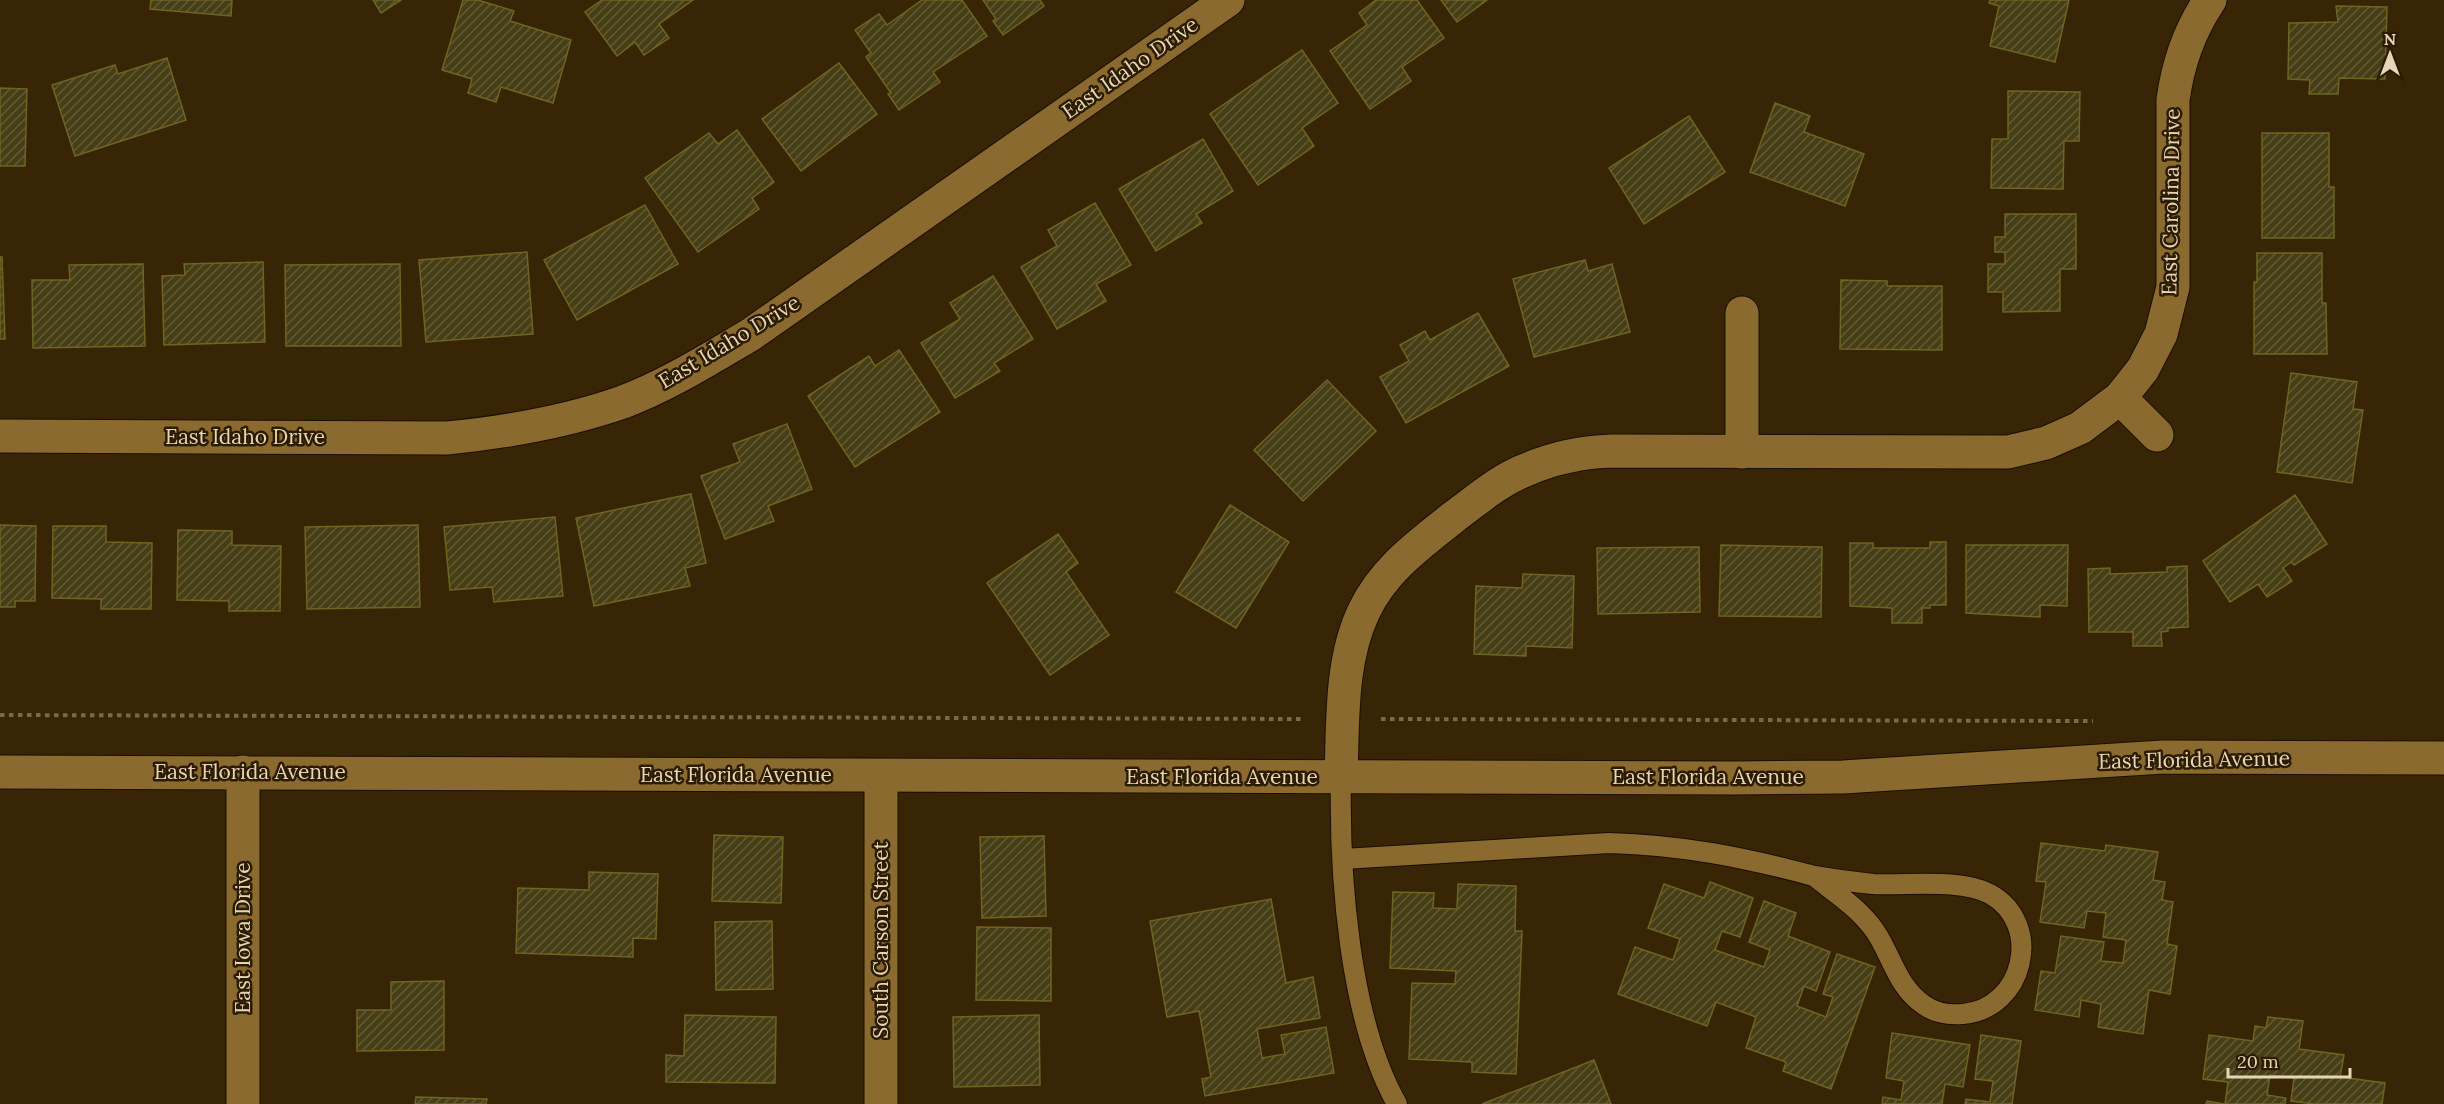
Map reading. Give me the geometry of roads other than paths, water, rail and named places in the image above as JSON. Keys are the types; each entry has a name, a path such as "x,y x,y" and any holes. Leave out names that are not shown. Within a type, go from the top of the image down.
{"street":[{"name":"East Idaho Drive","path":"0,436 447,438 508,432 567,419 625,401 680,376 750,335 1228,0"},
{"name":"East Carolina Drive","path":"1341,777 1344,706 1354,638 1364,611 1380,582 1403,557 1488,491 1525,470 1553,459 1584,452 2008,452 2046,443 2080,428 2120,398 2144,369 2161,334 2173,287 2173,100 2177,69 2186,44 2198,18 2210,0"},
{"path":"1742,313 1742,452"},
{"path":"2120,398 2157,435"},
{"name":"East Florida Avenue","path":"0,772 1843,777 2163,757 2444,758"},
{"name":"East Iowa Drive","path":"243,772 243,1104"},
{"name":"South Carson Street","path":"881,776 881,1104"}],"lane":[{"path":"1341,777 1340,822 1356,974 1370,1045 1397,1104"},
{"path":"1343,859 1609,843 1647,844 1749,858 1814,876 1872,884 1965,886 1990,894 2010,911 2019,931 2022,957 2013,985 1996,1004 1975,1013 1950,1015 1925,1006 1906,990 1873,928 1856,909 1814,876"}]}
